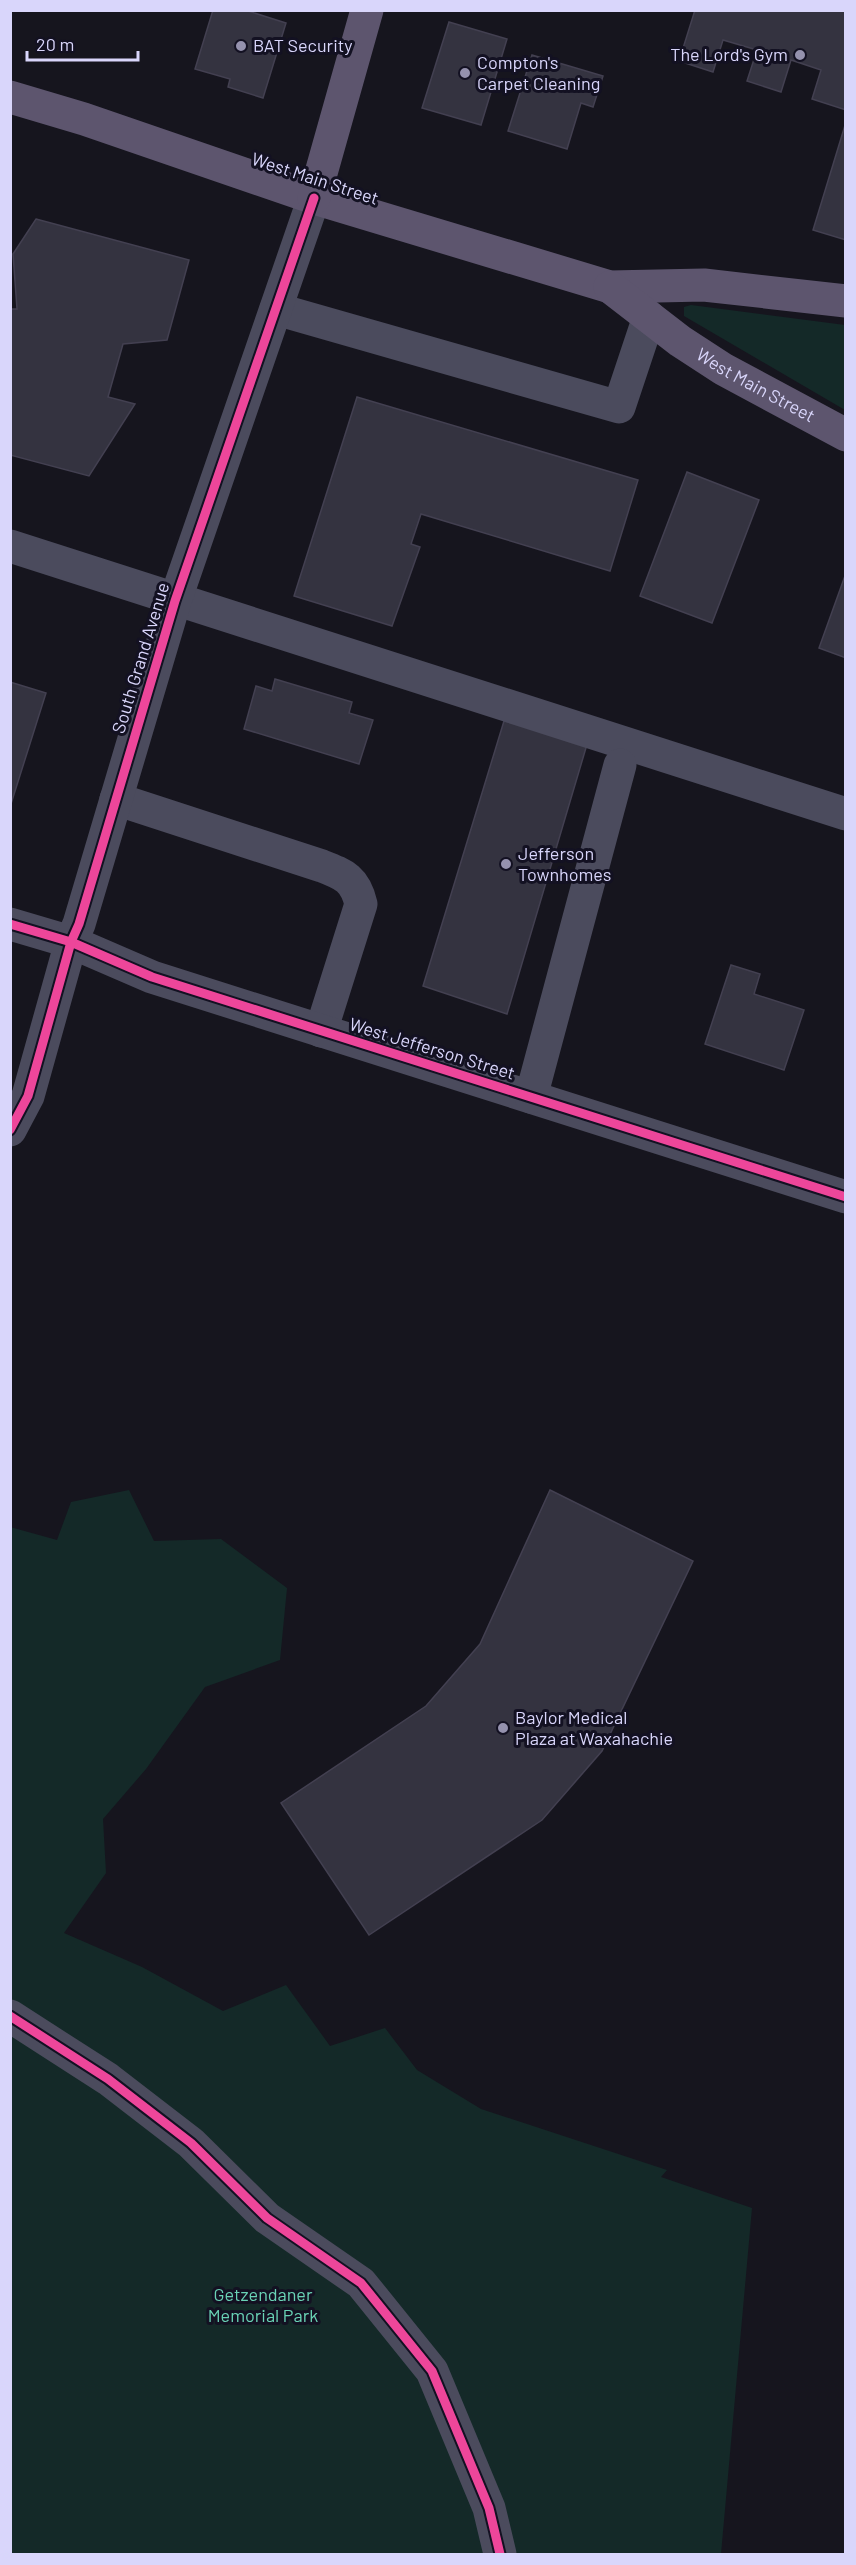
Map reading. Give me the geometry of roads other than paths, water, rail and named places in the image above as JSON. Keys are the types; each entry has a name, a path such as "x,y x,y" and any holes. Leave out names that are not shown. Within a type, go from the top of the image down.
{"main road":[{"path":"314,198 367,10"},
{"name":"West Main Street","path":"10,97 84,119 314,198 610,287 704,285 846,301"},
{"name":"West Main Street","path":"610,287 680,341 723,369 846,435"}],"street":[{"name":"South Grand Avenue","path":"10,1130 28,1096 71,942 79,924 175,601 314,198"},
{"path":"276,309 619,407 649,317"},
{"path":"10,546 175,601 846,814"},
{"path":"531,1097 620,765"},
{"path":"116,799 343,874 357,888 361,904 321,1031"},
{"name":"West Jefferson Street","path":"10,924 71,942 152,977 846,1197"},
{"path":"10,2016 108,2079 191,2143 267,2218 361,2283 432,2371 489,2508 500,2554"}],"place":[{"name":"BAT Security","path":"241,46"},
{"name":"The Lord's Gym","path":"800,55"},
{"name":"Compton's Carpet Cleaning","path":"465,73"},
{"name":"Jefferson Townhomes","path":"506,864"},
{"name":"Baylor Medical Plaza at Waxahachie","path":"503,1728"}],"park label":[{"name":"Getzendaner Memorial Park","path":"263,2305"}]}
